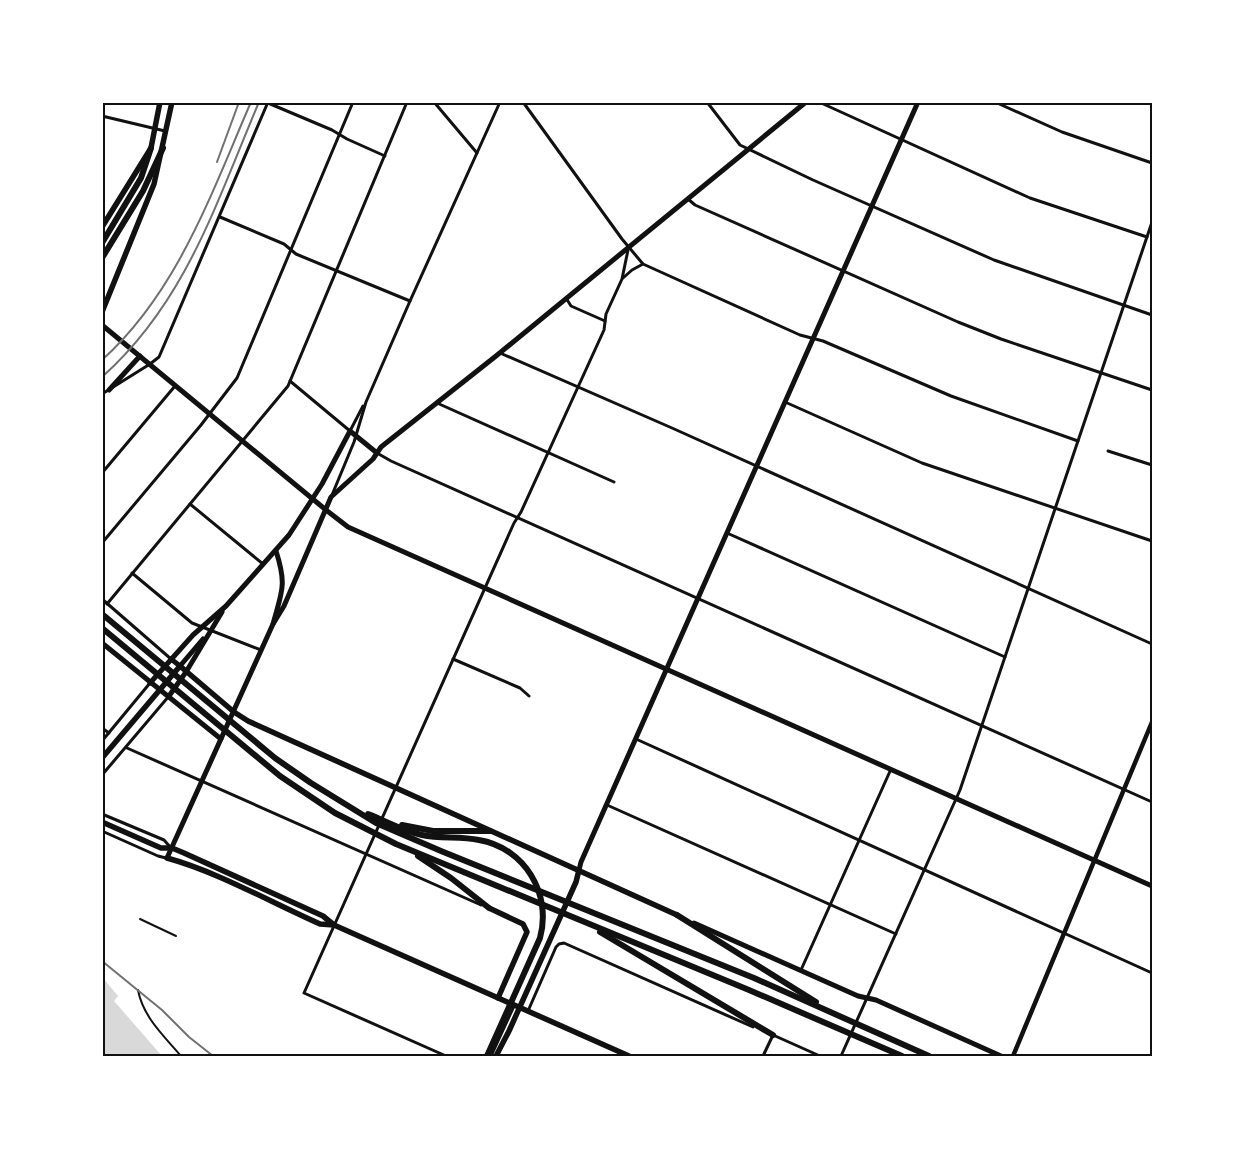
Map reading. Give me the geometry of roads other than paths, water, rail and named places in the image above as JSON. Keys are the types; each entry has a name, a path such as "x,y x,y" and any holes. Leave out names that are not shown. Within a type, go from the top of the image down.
{"highway":[{"path":"102,243 141,178 151,148"},
{"path":"102,258 143,191 163,148"},
{"path":"102,614 259,745 310,783 349,807 736,971 929,1056"},
{"path":"102,628 252,754 298,789 354,823 409,849 902,1056"},
{"path":"364,814 401,829 430,837 487,841 507,850 522,863 531,875 540,893 543,906 543,925 538,946 489,1056"},
{"path":"401,829 490,831"},
{"path":"409,849 445,874 488,908"},
{"path":"677,915 836,1015"},
{"path":"580,920 773,1035"},
{"path":"883,1048 895,1056"}],"main road":[{"path":"102,227 151,148 160,102"},
{"path":"102,312 149,199 163,148 172,102"},
{"path":"334,925 320,924 180,861 167,858 273,624 284,606 331,497 373,459 381,447 500,353 749,149 799,105 806,102"},
{"path":"496,1056 572,891 581,862 918,102"},
{"path":"102,324 326,510 354,530 1152,886"},
{"path":"109,390 140,356"},
{"path":"150,683 193,635 226,606 276,551 295,527 313,499 350,431 377,453"},
{"path":"273,624 283,585 283,575 276,551"},
{"path":"169,696 186,672 226,606"},
{"path":"102,758 211,630"},
{"path":"102,643 221,739"},
{"path":"171,659 234,712 248,721 801,971 858,996 876,1000 1001,1056"},
{"path":"102,822 161,848 172,848 323,916 334,925 629,1056"},
{"path":"488,908 520,922 526,928 526,935 498,998"}],"street":[{"path":"102,543 237,378 353,102"},
{"path":"107,604 282,395 290,381 407,102"},
{"path":"434,102 477,154"},
{"path":"290,381 350,431 366,402 500,102"},
{"path":"523,102 643,264 800,335 823,341 956,398 1078,441"},
{"path":"707,102 740,145 1000,262 1152,315"},
{"path":"819,102 1030,198 1147,237"},
{"path":"996,102 1062,132 1152,163"},
{"path":"102,394 159,357 268,103 332,130 385,156"},
{"path":"102,116 166,132"},
{"path":"688,199 695,205 974,329 1152,390"},
{"path":"220,217 284,244 296,254 410,301"},
{"path":"841,1056 956,798 1152,222"},
{"path":"446,1056 304,994 485,588 604,330 606,314 622,279 629,247"},
{"path":"622,279 632,270 643,264"},
{"path":"566,298 571,306 605,321"},
{"path":"500,353 1152,644"},
{"path":"102,473 175,386"},
{"path":"785,401 922,463 1152,541"},
{"path":"331,497 356,436 366,402"},
{"path":"437,403 614,482"},
{"path":"1108,451 1152,465"},
{"path":"377,453 517,518 1152,802"},
{"path":"190,504 264,564"},
{"path":"726,533 1005,657"},
{"path":"132,573 192,623 261,650"},
{"path":"102,600 171,659"},
{"path":"454,659 520,688 529,696"},
{"path":"102,741 150,683"},
{"path":"102,775 127,748 169,696"},
{"path":"1013,1056 1152,723"},
{"path":"102,728 109,733"},
{"path":"636,739 1152,973"},
{"path":"127,748 488,908"},
{"path":"801,971 891,769"},
{"path":"606,805 896,934"},
{"path":"102,814 164,840 172,848"},
{"path":"102,830 158,856 167,858"},
{"path":"528,1011 556,947 562,944 569,945 820,1056"},
{"path":"489,1056 514,1005"},
{"path":"763,1056 773,1035"}],"lane":[{"path":"140,919 176,936"},
{"path":"138,990 147,1016 181,1056"}],"railway":[{"path":"217,162 239,102"},
{"path":"102,360 129,333 152,304 172,272 206,206 251,102"},
{"path":"102,377 131,348 156,317 177,284 213,214 259,102"},
{"path":"102,961 162,1010 189,1037 213,1056"}]}
